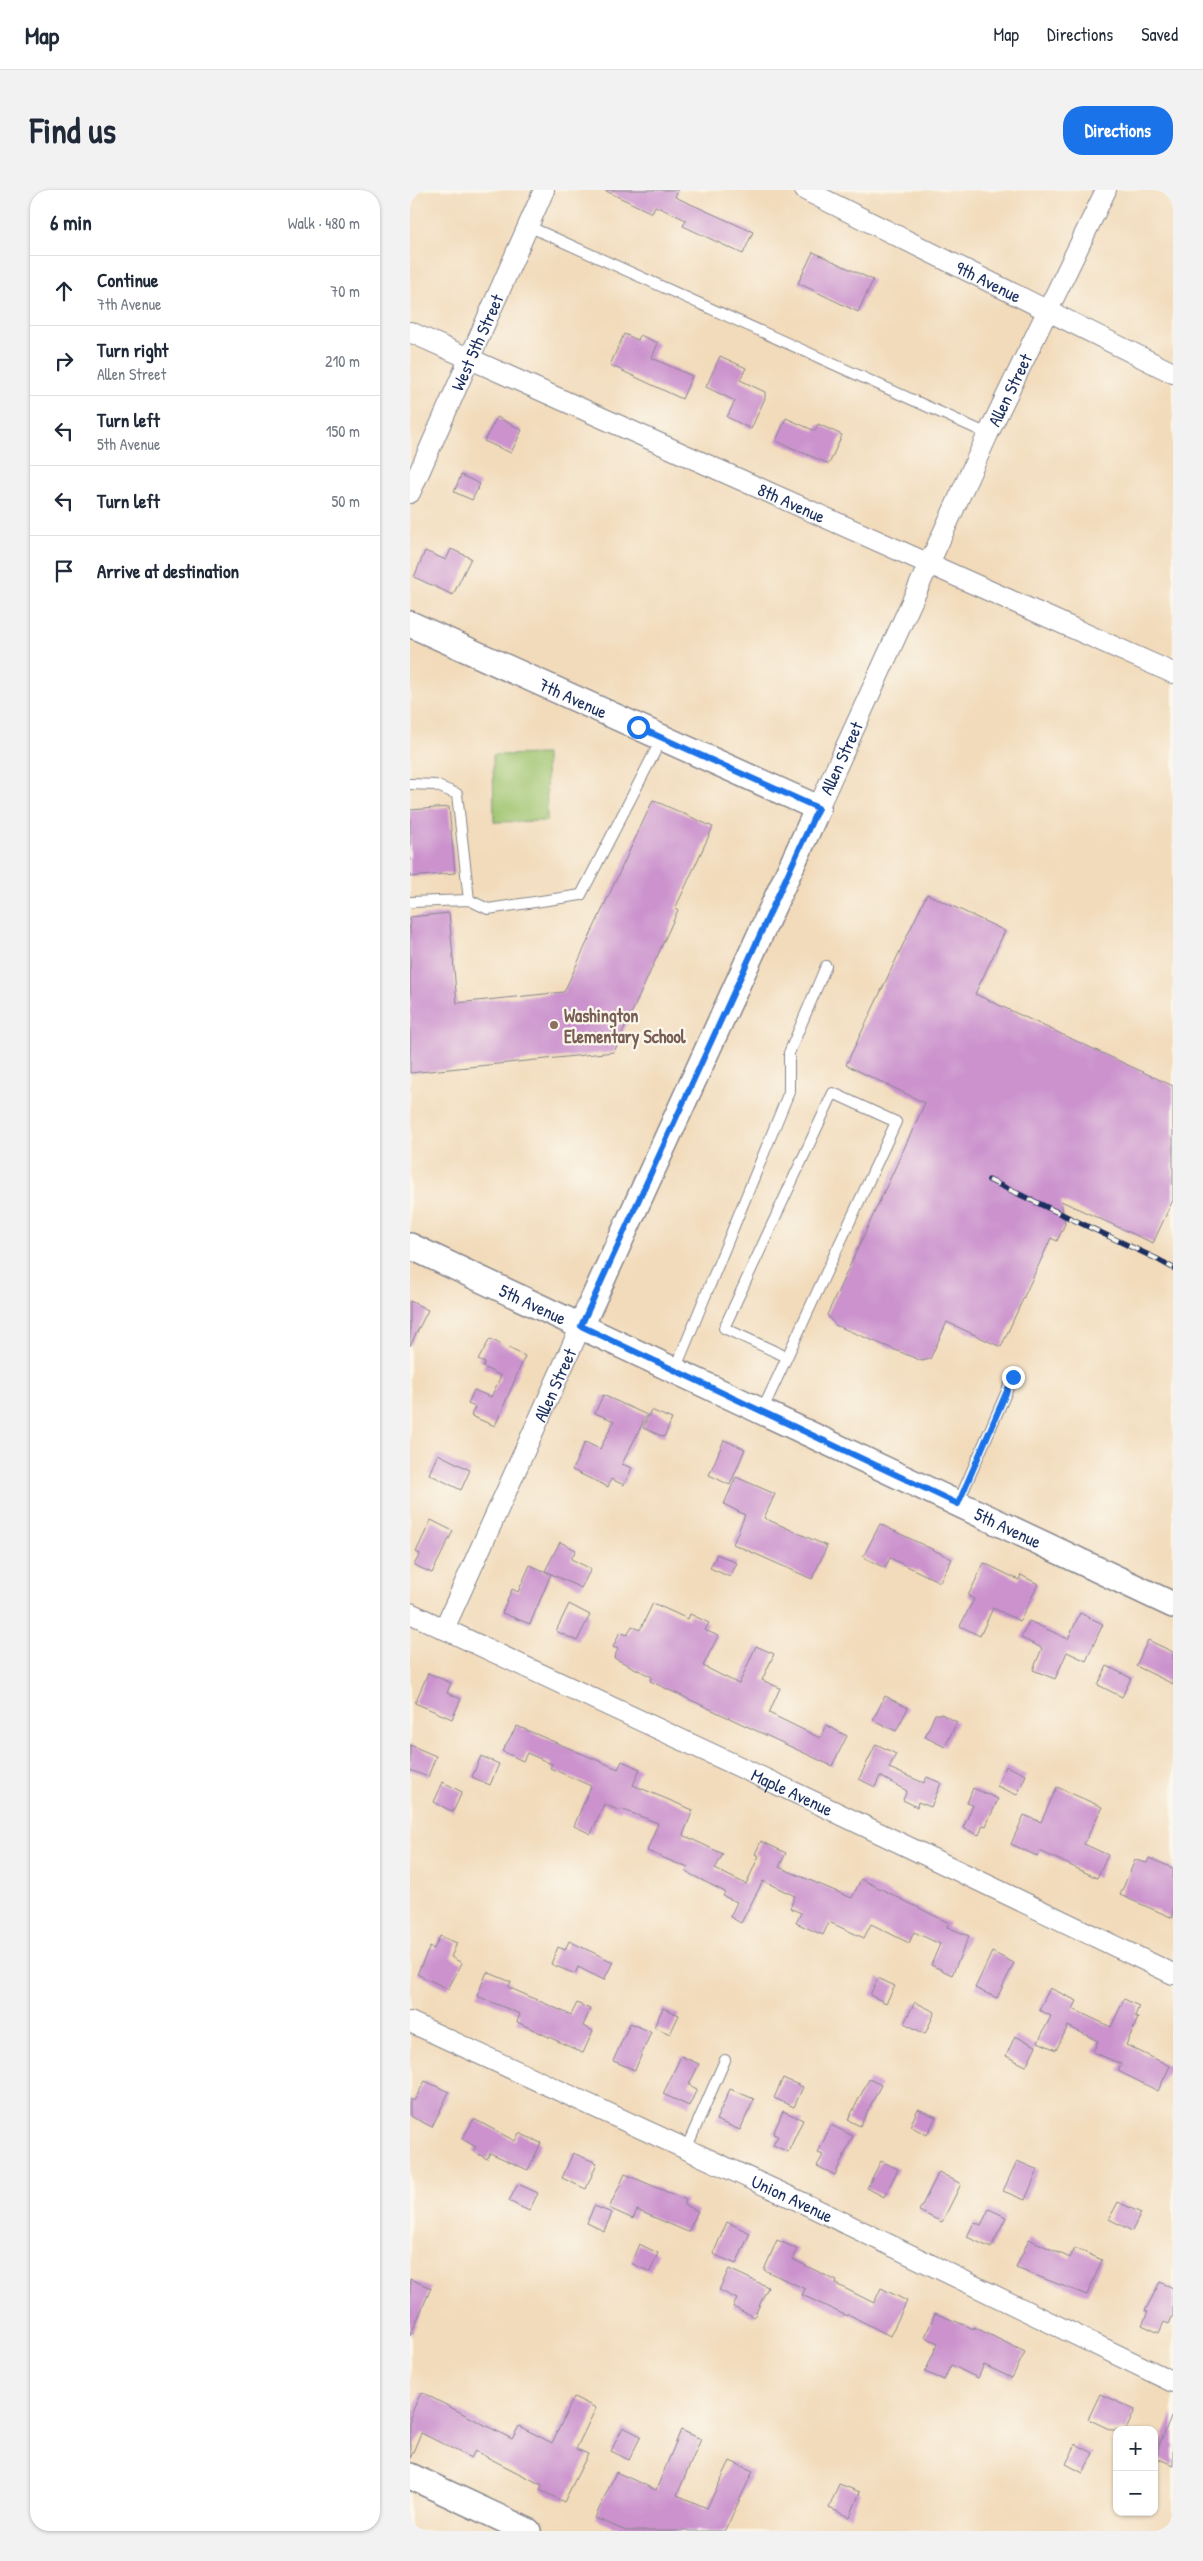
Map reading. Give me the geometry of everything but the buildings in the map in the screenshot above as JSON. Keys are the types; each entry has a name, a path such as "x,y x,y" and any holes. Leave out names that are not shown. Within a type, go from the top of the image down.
{"street":[{"name":"West 5th Street","path":"410,493 544,190"},
{"name":"9th Avenue","path":"805,190 1173,373"},
{"name":"Allen Street","path":"444,1629 928,564 1047,309 1106,190"},
{"name":"8th Avenue","path":"410,332 1173,673"},
{"name":"7th Avenue","path":"410,624 818,808"},
{"name":"5th Avenue","path":"410,1246 1173,1605"},
{"name":"Maple Avenue","path":"410,1613 811,1801 1173,1974"},
{"name":"Union Avenue","path":"410,2022 686,2149 1173,2382"},
{"path":"410,2476 528,2531"}],"lane":[{"path":"528,226 988,434"},
{"path":"410,902 469,900 488,909 581,895 662,738"},
{"path":"410,784 436,785 458,794 469,900"},
{"path":"675,1370 789,1092 788,1053 826,966"},
{"path":"762,1412 896,1122 833,1093 724,1328 787,1357"},
{"path":"958,1504 1013,1377"},
{"path":"686,2149 725,2060"}],"green space":[{"path":"546,754 547,821 494,822 493,755"}],"railway":[{"path":"989,1180 1173,1268"}],"place":[{"name":"Washington Elementary School","path":"554,1025"}],"route":[{"path":"638,727 818,808 581,1326 958,1504 1013,1377"}]}
